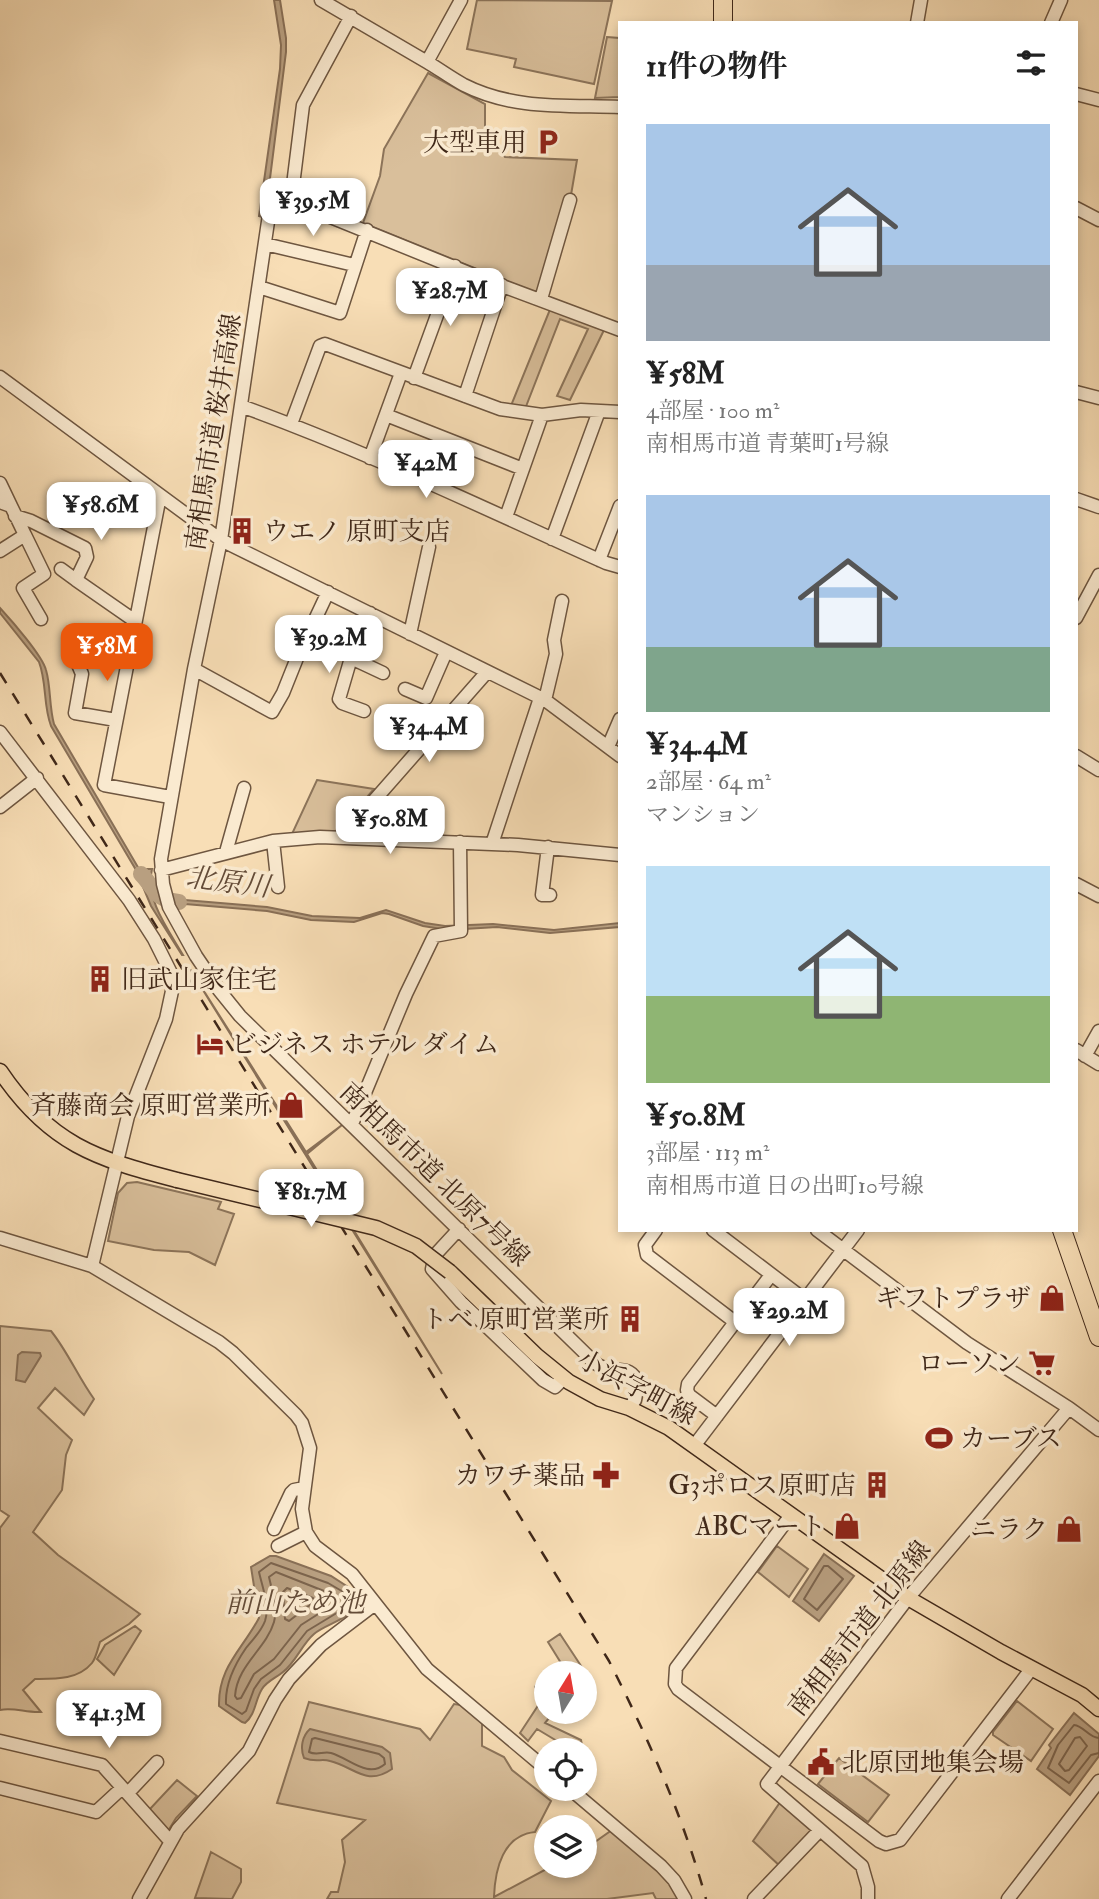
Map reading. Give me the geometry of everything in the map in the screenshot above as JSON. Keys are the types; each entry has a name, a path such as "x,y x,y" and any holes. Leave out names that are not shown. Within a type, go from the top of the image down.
{"highway":[{"path":"723,0 723,21"},
{"path":"1063,1232 1099,1336"}],"main road":[{"name":"小浜字町線","path":"0,1071 26,1105 54,1130 98,1157 177,1180 376,1228 416,1246 450,1272 537,1356 564,1378 600,1399 629,1408 668,1428 908,1598 1082,1695 1099,1709"}],"street":[{"path":"321,0 466,85 496,97 537,105 618,107"},
{"path":"427,62 461,0"},
{"path":"917,21 920,0"},
{"path":"1052,21 1061,0"},
{"path":"351,16 303,105 290,201 618,329"},
{"path":"1078,95 1099,100"},
{"path":"541,299 570,200"},
{"name":"南相馬市道 桜井高線","path":"196,956 169,907 163,884 161,870 170,797 221,540 270,208 277,201 290,201"},
{"path":"1078,209 1099,220"},
{"path":"259,287 340,313 367,230"},
{"path":"265,244 354,265"},
{"path":"370,458 386,415 407,375 455,266"},
{"path":"465,396 502,285"},
{"path":"291,424 320,346 325,344 500,409 542,415 582,410 618,412"},
{"path":"0,377 221,540 542,699 618,754"},
{"path":"1078,392 1098,395"},
{"path":"241,406 291,424 618,566"},
{"path":"552,539 598,411"},
{"path":"386,415 523,469"},
{"path":"506,517 542,415"},
{"path":"0,483 9,508 44,574 23,588 41,619"},
{"path":"160,496 104,785 170,797"},
{"path":"1078,503 1099,507"},
{"path":"9,508 85,548 87,557 76,580"},
{"path":"600,560 618,511"},
{"path":"0,551 25,535"},
{"path":"410,634 429,547"},
{"path":"61,569 135,621"},
{"path":"1078,614 1099,575"},
{"path":"194,669 272,712 284,693 300,650 328,592"},
{"path":"492,844 556,654 554,640 562,601"},
{"path":"364,711 342,704 339,699 351,658 370,613"},
{"path":"405,689 426,698 446,652"},
{"path":"74,654 82,674 75,713 116,720"},
{"path":"351,658 383,673"},
{"path":"342,837 487,672"},
{"path":"608,747 618,724"},
{"path":"0,732 129,900 168,965 172,982 166,1019 132,1103 92,1266"},
{"path":"1078,757 1099,770"},
{"path":"0,807 37,778"},
{"path":"226,852 244,788"},
{"path":"161,870 273,841 342,837 548,847 618,855"},
{"path":"273,841 278,887"},
{"path":"352,1124 406,994 434,936 461,928 460,842"},
{"path":"548,847 542,895 550,895"},
{"path":"1078,885 1099,896"},
{"name":"南相馬市道 北原7号線","path":"196,956 240,1016 600,1368 631,1373 638,1384 635,1400 629,1408"},
{"path":"1099,1031 1081,1053 1099,1063"},
{"path":"459,1229 435,1255 432,1269 461,1302 543,1380 555,1387 564,1378"},
{"path":"655,1232 645,1245 647,1255 735,1322"},
{"path":"716,1232 804,1300"},
{"path":"820,1232 967,1343 1099,1430"},
{"path":"694,1446 856,1232"},
{"path":"0,1238 92,1266 233,1353 302,1423 310,1448 302,1509 306,1532 323,1554 352,1574 426,1669 534,1759"},
{"path":"717,1416 689,1395 688,1384 771,1275"},
{"name":"南相馬市道 北原線","path":"779,1766 908,1598 1069,1408"},
{"path":"274,1529 291,1493 304,1488"},
{"path":"791,1515 677,1668 675,1677 678,1689 879,1841 893,1843 904,1835 1032,1668"},
{"path":"278,1546 306,1532"},
{"path":"139,1899 170,1841 185,1820 249,1751 275,1700 298,1668 321,1645 374,1604"},
{"path":"0,1741 103,1765 170,1841"},
{"path":"0,1788 96,1812 125,1791 157,1762"},
{"path":"779,1766 767,1784 862,1866 868,1887 868,1899"},
{"path":"1009,1899 1099,1781"},
{"path":"584,1801 660,1866 674,1880 685,1899"},
{"path":"754,1899 820,1830"}],"shaded area":[{"path":"477,0 612,1 594,84 514,67 516,59 467,49"},
{"path":"607,37 618,38 618,97 595,98"},
{"path":"428,73 485,104 485,129 505,157 577,160 571,195 539,294 363,223 380,176 384,149"},
{"path":"551,307 605,328 570,400 557,396 588,329 560,319 525,409 510,408"},
{"path":"317,780 374,789 337,832 291,836"},
{"path":"137,1182 221,1202 218,1209 234,1214 215,1265 189,1252 154,1250 108,1241 118,1193 127,1183"},
{"path":"0,1326 51,1331 94,1399 84,1415 55,1388 38,1408 72,1440 66,1455 62,1490 33,1532 58,1555 140,1614 100,1642 93,1661 80,1673 66,1677 35,1679 23,1690 41,1712 0,1710 0,1528 9,1516 0,1510"},
{"path":"777,1546 808,1569 789,1597 758,1572"},
{"path":"135,1626 141,1631 114,1675 97,1659 105,1645"},
{"path":"560,1634 578,1661 560,1661 548,1642"},
{"path":"1017,1701 1053,1729 1031,1761 993,1735"},
{"path":"309,1702 420,1729 430,1740 454,1704 467,1706 482,1719 482,1746 504,1757 512,1770 534,1787 534,1801 551,1801 544,1815 534,1815 534,1832 515,1839 503,1855 496,1875 494,1897 534,1876 534,1878 597,1878 597,1841 612,1830 661,1863 680,1899 656,1899 653,1893 607,1899 327,1899 331,1892 338,1892 345,1862 342,1840 365,1820 277,1803"},
{"path":"534,1712 534,1724 547,1724 577,1738 552,1738 537,1729 528,1741 520,1733"},
{"path":"839,1758 889,1795 868,1822 818,1784"},
{"path":"177,1780 197,1796 176,1818 168,1831 149,1810"},
{"path":"781,1801 814,1830 781,1867 753,1841"},
{"path":"211,1852 241,1869 241,1882 232,1899 195,1898"}],"water":[{"path":"274,0 280,0 286,52 265,218 259,216 281,45"},
{"path":"0,608 26,638 43,664 48,676 54,724 139,869 152,869 155,903 183,955 151,906 136,870 51,726 39,662 0,613"},
{"path":"173,899 267,907 312,916 360,918 386,910 425,923 445,926 493,924 554,930 618,923 618,927 550,933 497,927 448,930 423,926 382,913 354,922 311,920 267,911 175,905"},
{"path":"188,966 306,1152 342,1125 307,1154 442,1374"},
{"path":"22,1352 40,1353 41,1356 25,1382 16,1380 18,1355"},
{"path":"824,1554 854,1576 819,1621 793,1601"},
{"name":"前山ため池","path":"270,1556 331,1576 359,1594 359,1602 344,1618 314,1634 288,1668 264,1686 245,1723 219,1706 220,1692 222,1680 232,1659 259,1618 251,1567"},
{"path":"1074,1713 1099,1734 1099,1756 1070,1795 1037,1769 1051,1748 1049,1745"},
{"path":"310,1729 382,1747 390,1753 392,1769 383,1774 368,1776 330,1761 304,1758 302,1742"}],"waterway":[{"name":"北原川","path":"141,874 164,899 179,902"}],"railway":[{"path":"0,673 609,1661 664,1778 706,1899"}],"place":[{"name":"大型車用","path":"548,142"},
{"name":"ウエノ 原町支店","path":"242,531"},
{"name":"旧武山家住宅","path":"100,979"},
{"name":"ビジネス ホテル ダイム","path":"210,1044"},
{"name":"斉藤商会 原町営業所","path":"291,1105"},
{"name":"ギフトプラザ","path":"1052,1298"},
{"name":"トベ 原町営業所","path":"630,1319"},
{"name":"ローソン","path":"1042,1363"},
{"name":"カーブス","path":"939,1438"},
{"name":"カワチ薬品","path":"606,1475"},
{"name":"G3ポロス原町店","path":"877,1485"},
{"name":"ABCマート","path":"847,1526"},
{"name":"ニラク","path":"1069,1529"},
{"name":"北原団地集会場","path":"821,1762"}]}
